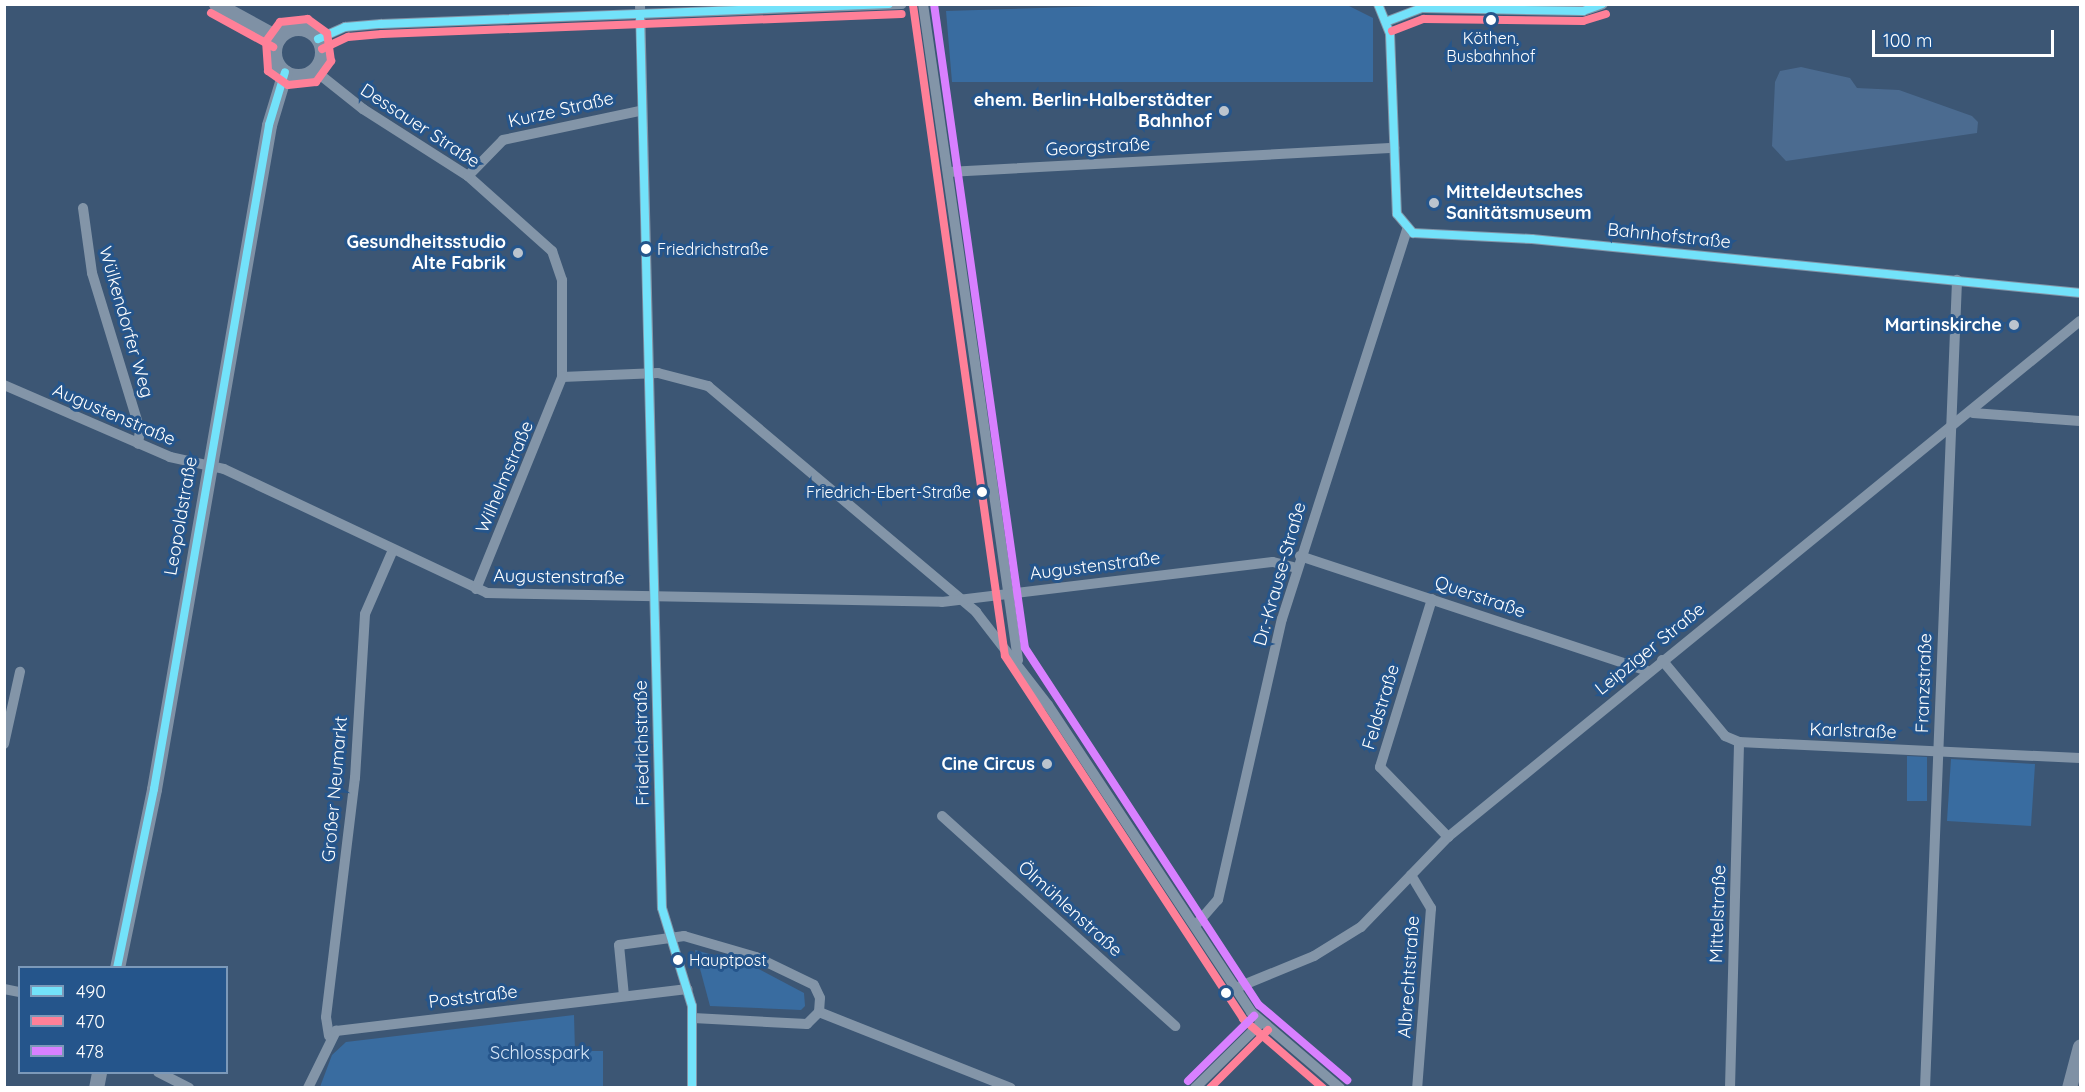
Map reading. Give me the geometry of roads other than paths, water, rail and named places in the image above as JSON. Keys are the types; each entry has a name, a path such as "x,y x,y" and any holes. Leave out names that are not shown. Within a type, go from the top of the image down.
{"main road":[{"path":"216,4 278,38"},
{"path":"296,28 318,39 321,58 314,70 300,76 285,72 274,54 278,38 296,28"},
{"name":"Leopoldstraße","path":"117,966 269,125 285,72"},
{"path":"2069,1088 2080,1046"}],"street":[{"path":"318,39 359,26 640,10 902,4"},
{"path":"923,4 1006,593 1022,668"},
{"path":"1388,21 1422,8 1583,11 1603,4"},
{"path":"1384,6 1388,21 1397,213 1407,230"},
{"name":"Friedrichstraße","path":"640,10 646,373 662,908 669,940 687,989 693,1018 692,1088"},
{"name":"Dessauer Straße","path":"314,70 363,109 468,176 559,261 561,377"},
{"name":"Kurze Straße","path":"468,176 503,140 640,111"},
{"name":"Georgstraße","path":"948,172 1394,148"},
{"name":"Wülkendorfer Weg","path":"83,208 92,273 140,429 138,444"},
{"name":"Bahnhofstraße","path":"1407,230 2080,293"},
{"name":"Dr.-Krause-Straße","path":"1195,926 1218,900 1300,556 1407,230"},
{"name":"Franzstraße","path":"1925,1088 1957,280"},
{"name":"Leipziger Straße","path":"1236,988 1338,944 1448,837 1648,671 1951,432 2080,321"},
{"path":"561,377 646,373 685,377 717,391 962,598 1022,668 1261,1023 1340,1088"},
{"name":"Wilhelmstraße","path":"476,589 561,377"},
{"name":"Augustenstraße","path":"4,385 138,444 209,467 476,589 503,594 962,598 1273,562 1297,567"},
{"path":"1973,413 2080,421"},
{"name":"Großer Neumarkt","path":"329,1036 326,1017 355,778 365,615 393,550"},
{"name":"Querstraße","path":"1300,556 1648,671"},
{"name":"Feldstraße","path":"1432,599 1380,767 1448,837"},
{"path":"1662,660 1725,736 1739,742"},
{"path":"4,744 20,672"},
{"name":"Karlstraße","path":"1739,742 2080,758"},
{"name":"Mittelstraße","path":"1730,1088 1739,742"},
{"name":"Ölmühlenstraße","path":"942,816 1176,1026"},
{"name":"Albrechtstraße","path":"1411,875 1431,908 1417,1088"},
{"path":"624,996 619,945 686,936 730,948 814,985 819,1012"},
{"name":"Poststraße","path":"329,1036 346,1028 687,989"},
{"path":"693,1018 798,1025 819,1012"},
{"path":"819,1012 922,1050 1011,1088"},
{"path":"1195,1088 1261,1023"},
{"path":"308,1088 329,1036"},
{"path":"162,1074 189,1088"}],"place":[{"name":"Köthen, Busbahnhof","path":"1491,20"},
{"name":"ehem. Berlin-Halberstädter Bahnhof","path":"1224,111"},
{"name":"Mitteldeutsches Sanitätsmuseum","path":"1434,203"},
{"name":"Friedrichstraße","path":"646,249"},
{"name":"Gesundheitsstudio Alte Fabrik","path":"518,253"},
{"name":"Martinskirche","path":"2014,325"},
{"name":"Friedrich-Ebert-Straße","path":"982,492"},
{"name":"Cine Circus","path":"1047,764"},
{"name":"Hauptpost","path":"678,960"}],"park label":[{"name":"Schlosspark","path":"540,1053"}]}
